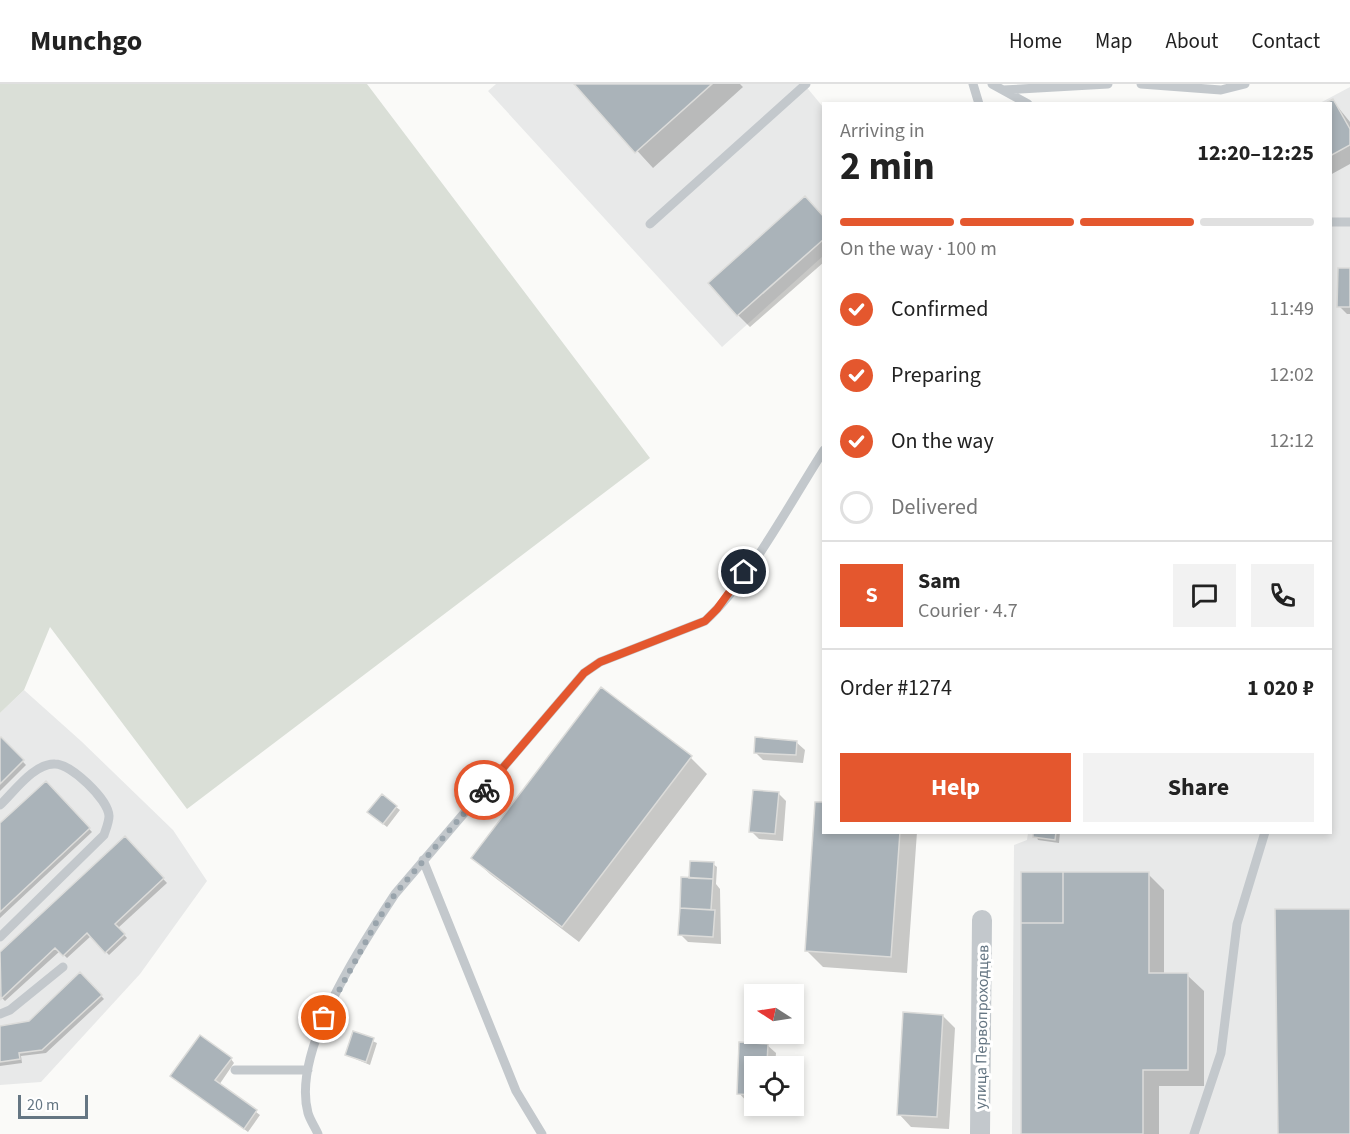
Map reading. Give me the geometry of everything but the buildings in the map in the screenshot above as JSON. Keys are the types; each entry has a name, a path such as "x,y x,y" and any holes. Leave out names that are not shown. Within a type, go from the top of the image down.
{"street":[{"name":"улица Первопроходцев","path":"980,1134 982,920"}],"lane":[{"path":"650,224 806,84"},
{"path":"973,84 978,102"},
{"path":"992,84 1024,102"},
{"path":"1003,90 1108,84"},
{"path":"1141,84 1221,90 1245,84"},
{"path":"1332,222 1350,222"},
{"path":"318,1134 308,1113 308,1070 324,1018 376,923 423,860 584,673 600,662 705,621 717,609 757,554 822,453"},
{"path":"0,805 39,768 54,763 70,768 102,800 109,816 104,835 0,938"},
{"path":"1194,1134 1221,1053 1237,924 1264,834"},
{"path":"423,860 516,1090 542,1134"},
{"path":"0,1014 10,1010 63,967"},
{"path":"235,1070 308,1070"}],"shaded area":[{"path":"0,84 367,84 650,458 187,809 50,627 24,690 0,713"},
{"path":"496,84 804,84 822,106 822,257 722,347 488,91"},
{"path":"1350,87 1350,1134 1012,1134 1014,845 1027,840 1028,834 1332,834 1332,102 1322,102"},
{"path":"24,690 81,741 173,830 207,881 140,974 41,1082 0,1085 0,713"}],"way so far":[{"path":"324,1018 376,923 395,894 484,790"}],"route":[{"path":"484,790 584,673 600,662 705,621 717,609 744,572"}]}
